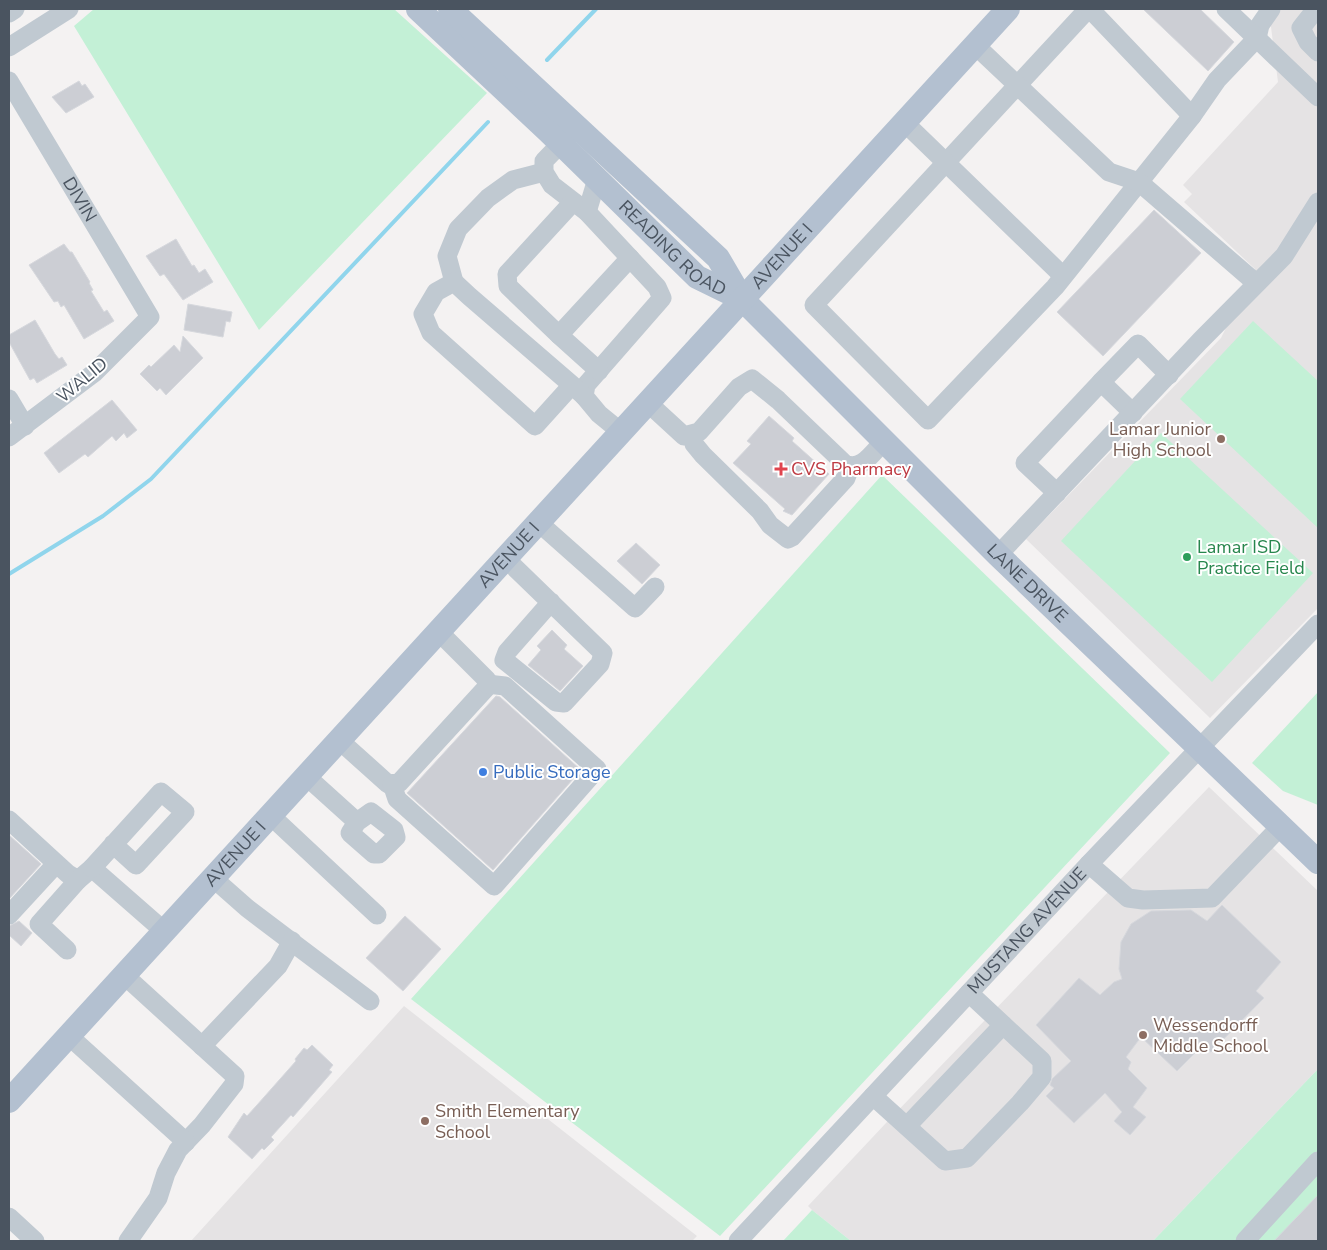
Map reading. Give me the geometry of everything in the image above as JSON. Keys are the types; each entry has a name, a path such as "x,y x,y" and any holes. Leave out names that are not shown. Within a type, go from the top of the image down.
{"main road":[{"name":"READING ROAD","path":"418,9 718,258 742,299"},
{"name":"READING ROAD","path":"450,9 569,135 597,179 617,199 697,277 742,299"},
{"name":"AVENUE I","path":"9,1101 1008,9"},
{"name":"LANE DRIVE","path":"742,299 998,555 1318,862"}],"street":[{"path":"9,13 15,9"},
{"path":"9,46 69,9"},
{"path":"1192,116 1089,9 814,305 928,420 1063,276 1192,116 1217,80 1257,38 1260,25 1271,9"},
{"path":"1226,9 1318,97"},
{"path":"1316,9 1301,28 1308,42 1318,52"},
{"path":"975,45 1016,86 1109,172 1139,182 1256,283"},
{"name":"DIVIN","path":"9,81 150,317"},
{"path":"904,122 1063,276"},
{"path":"454,282 436,292 423,314 432,333 535,426 586,385 662,298 657,287 630,258 580,207 552,185 544,172 544,161 569,135"},
{"path":"544,172 513,180 488,198 458,229 447,256 454,282 578,390 599,414 621,432"},
{"path":"597,179 580,207 507,274 508,286 599,371"},
{"path":"580,207 617,199"},
{"path":"998,555 1256,283 1284,256 1318,202"},
{"path":"559,335 630,258"},
{"name":"WALID","path":"9,437 94,373 150,317"},
{"path":"1057,493 1025,463 1101,382 1138,344 1168,375"},
{"path":"647,402 684,436 693,436 699,432 739,387 752,379 778,400 850,467 856,467 863,463 884,441"},
{"path":"1101,382 1133,412"},
{"path":"9,399 25,426"},
{"path":"693,436 694,444 703,455 760,511 770,525 788,539 792,537 846,478 850,467"},
{"path":"538,522 635,608 655,587"},
{"path":"505,558 551,602 603,653 600,664 564,703 556,702 504,660 507,652 551,602"},
{"name":"MUSTANG AVENUE","path":"738,1241 1088,864 1318,624"},
{"path":"339,740 388,784 398,783 486,688 487,680 438,631"},
{"path":"392,784 397,799 494,886 597,769 505,686 486,684"},
{"path":"306,776 357,822"},
{"path":"270,815 377,915"},
{"path":"9,820 56,864 85,874 164,931"},
{"path":"1088,864 1128,898 1143,900 1212,898 1281,826"},
{"path":"68,950 39,924 113,844"},
{"path":"9,915 56,864"},
{"path":"213,878 247,908 370,1001"},
{"path":"202,1046 278,966 292,941"},
{"path":"124,975 234,1076 234,1084 178,1150 166,1173 158,1198 128,1241"},
{"path":"873,1096 945,1161 967,1158 1020,1103 1042,1077 1042,1061 969,993"},
{"path":"907,1126 1003,1025"},
{"path":"69,1036 186,1142"},
{"path":"1245,1241 1318,1161"},
{"path":"9,1217 35,1241"}],"shaded area":[{"name":"Lamar Junior High School","path":"1270,9 1318,9 1318,608 1210,718 1026,539 1221,338 1255,269 1184,202 1192,194 1183,185 1278,82 1271,27 1264,15"},
{"name":"Wessendorff Middle School","path":"1209,787 1318,891 1318,1069 1153,1241 851,1241 812,1210 808,1206"},
{"name":"Smith Elementary School","path":"404,1006 697,1236 692,1241 191,1241"}],"green space":[{"path":"94,9 394,9 487,93 259,330 74,26"},
{"name":"Lamar ISD Practice Field","path":"1253,321 1318,381 1318,528 1180,399"},
{"name":"Lamar ISD Practice Field","path":"1161,433 1313,573 1212,682 1061,541"},
{"path":"882,475 1170,753 720,1236 411,999"},
{"path":"1318,692 1318,805 1283,791 1252,763"},
{"path":"1318,1069 1318,1241 1153,1241"},
{"path":"812,1210 851,1241 783,1241"}],"building":[{"path":"1143,9 1200,9 1234,42 1208,71"},
{"path":"79,81 82,86 85,84 94,97 66,113 52,97"},
{"path":"1154,210 1201,253 1103,356 1057,312"},
{"path":"176,239 192,266 194,265 199,273 205,269 213,282 183,300 164,274 160,276 146,256"},
{"path":"64,244 72,252 90,282 93,290 91,291 104,312 107,310 114,321 84,339 64,305 61,307 58,301 54,302 29,265"},
{"path":"188,304 232,312 230,322 226,321 223,337 184,330"},
{"path":"35,320 55,354 59,359 62,357 67,365 37,383 34,378 30,380 9,342 9,335"},
{"path":"183,336 203,358 166,395 160,388 157,391 140,374 149,365 151,367 174,345 180,352"},
{"path":"112,400 137,430 127,438 124,433 116,441 112,436 88,457 85,454 59,473 44,453"},
{"name":"CVS Pharmacy","path":"769,416 794,438 792,441 829,474 792,515 783,511 785,509 733,463 751,444 747,441"},
{"path":"636,543 660,565 642,584 617,561"},
{"path":"552,630 567,645 564,649 583,666 560,691 528,665 541,650 537,646"},
{"path":"496,696 500,697 581,770 493,870 407,793"},
{"path":"9,835 41,864 9,899"},
{"path":"1222,905 1281,962 1256,991 1264,998 1211,1052 1201,1047 1177,1071 1141,1037 1126,1057 1131,1062 1128,1069 1147,1088 1133,1107 1146,1117 1130,1135 1114,1121 1122,1112 1105,1093 1074,1123 1046,1096 1054,1088 1050,1085 1052,1079 1071,1061 1036,1025 1079,978 1100,995 1114,982 1122,979 1119,969 1121,942 1131,924 1151,911 1191,910 1207,921"},
{"path":"405,916 441,949 403,991 366,958"},
{"path":"19,921 32,933 21,946 9,935 9,926"},
{"path":"312,1045 333,1065 329,1070 332,1072 293,1117 291,1115 271,1137 274,1140 264,1150 262,1148 252,1159 228,1137 244,1113 247,1116 296,1061 295,1059 304,1048 307,1050"},
{"path":"1318,1195 1318,1241 1274,1241"}],"waterway":[{"path":"547,60 596,9"},
{"path":"9,574 103,516 151,479 488,122"}],"place":[{"name":"Lamar Junior High School","path":"1221,439"},
{"name":"CVS Pharmacy","path":"781,469"},
{"name":"Lamar ISD Practice Field","path":"1187,557"},
{"name":"Public Storage","path":"483,772"},
{"name":"Wessendorff Middle School","path":"1143,1035"},
{"name":"Smith Elementary School","path":"425,1121"}]}
